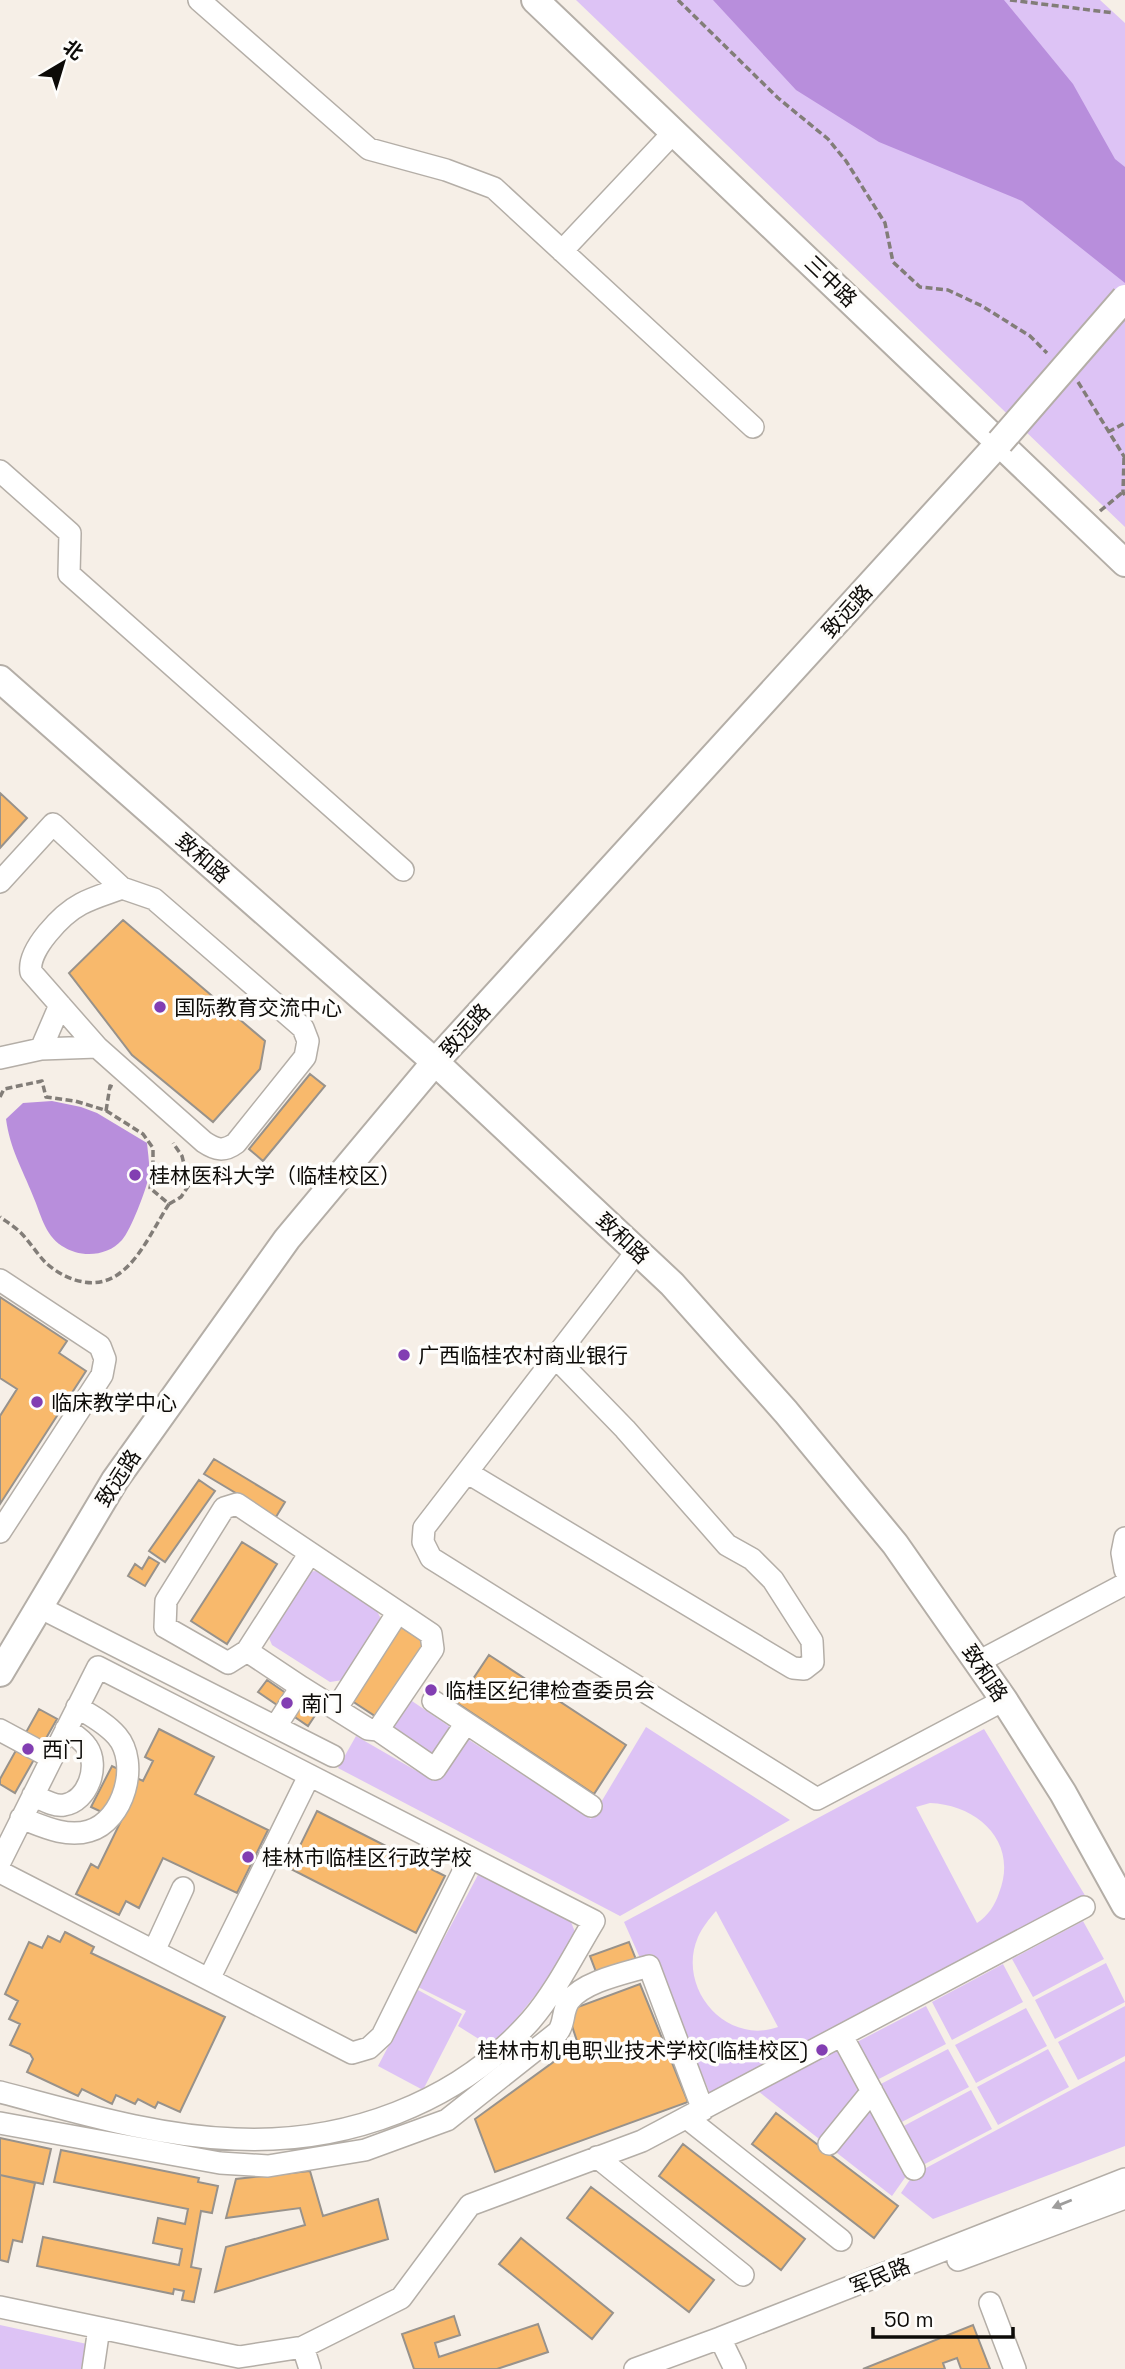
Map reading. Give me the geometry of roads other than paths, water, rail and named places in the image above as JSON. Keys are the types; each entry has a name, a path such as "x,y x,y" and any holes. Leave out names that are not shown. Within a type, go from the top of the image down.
{"main road":[{"name":"三中路","path":"535,0 1125,563"},
{"name":"致远路","path":"0,1673 115,1480 287,1239 435,1062 1000,442 1125,298"},
{"name":"致和路","path":"0,679 435,1062 672,1284 786,1412 895,1544 1004,1700 1063,1793 1125,1905"}],"street":[{"path":"199,0 369,149 446,170 494,188 753,427"},
{"path":"562,251 674,132"},
{"path":"0,471 70,533 69,575 403,870"},
{"path":"0,882 53,824 122,888 154,899 303,1028 309,1047 305,1057 236,1143 223,1150 204,1142 97,1047 31,972 33,954 52,929 75,908 122,888"},
{"path":"41,1049 60,1005"},
{"path":"0,1058 41,1049 97,1047"},
{"path":"637,1251 424,1528 422,1542 431,1558 817,1799 1004,1700"},
{"path":"0,1280 100,1346 105,1359 102,1375 0,1532"},
{"path":"468,1473 793,1668 804,1669 813,1662 812,1642 773,1580 752,1559 727,1545 625,1429 555,1358"},
{"path":"310,1553 247,1651 228,1663 165,1627 166,1601 224,1508 237,1504 431,1634 433,1649 379,1730"},
{"path":"1125,1538 1122,1553 1125,1570"},
{"path":"978,1662 1125,1584"},
{"path":"39,1607 333,1756"},
{"path":"336,1709 398,1612"},
{"path":"247,1651 368,1729 379,1730 435,1769 466,1723"},
{"path":"0,1862 98,1667 594,1922 550,1995 512,2040 471,2075 421,2103 379,2120 346,2129 290,2137 233,2139 115,2121 0,2092"},
{"path":"276,1726 301,1687"},
{"path":"433,1701 591,1806"},
{"path":"21,1818 60,1832 86,1832 105,1821 120,1801 126,1783 124,1749 117,1736 104,1724 77,1707"},
{"path":"33,1795 63,1805 77,1799 88,1784 93,1765 89,1749 66,1729"},
{"path":"0,1730 52,1758"},
{"path":"209,1979 309,1776"},
{"path":"88,1784 120,1801"},
{"path":"0,1872 352,2053 369,2049 382,2036 470,1858"},
{"path":"154,1951 183,1888"},
{"path":"0,2307 239,2357 303,2347 401,2298 470,2205 642,2141 1084,1908"},
{"path":"0,2123 220,2163 256,2166 365,2150 447,2120 559,2031 566,2006 579,1990 649,1965 695,2114 841,2240"},
{"path":"842,2036 914,2169"},
{"path":"829,2144 872,2091"},
{"path":"597,2158 743,2275"},
{"name":"军民路","path":"667,2369 722,2343 1125,2179"},
{"name":"军民路","path":"635,2369 722,2343 1125,2198"},
{"path":"990,2303 1015,2369"},
{"path":"93,2369 99,2328"},
{"path":"722,2343 735,2369"},
{"path":"303,2347 310,2369"}],"place":[{"name":"国际教育交流中心","path":"160,1007"},
{"name":"桂林医科大学（临桂校区）","path":"135,1175"},
{"name":"广西临桂农村商业银行","path":"404,1355"},
{"name":"临床教学中心","path":"37,1402"},
{"name":"临桂区纪律检查委员会","path":"431,1690"},
{"name":"南门","path":"287,1703"},
{"name":"西门","path":"28,1749"},
{"name":"桂林市临桂区行政学校","path":"248,1857"},
{"name":"桂林市机电职业技术学校(临桂校区)","path":"822,2050"}]}
